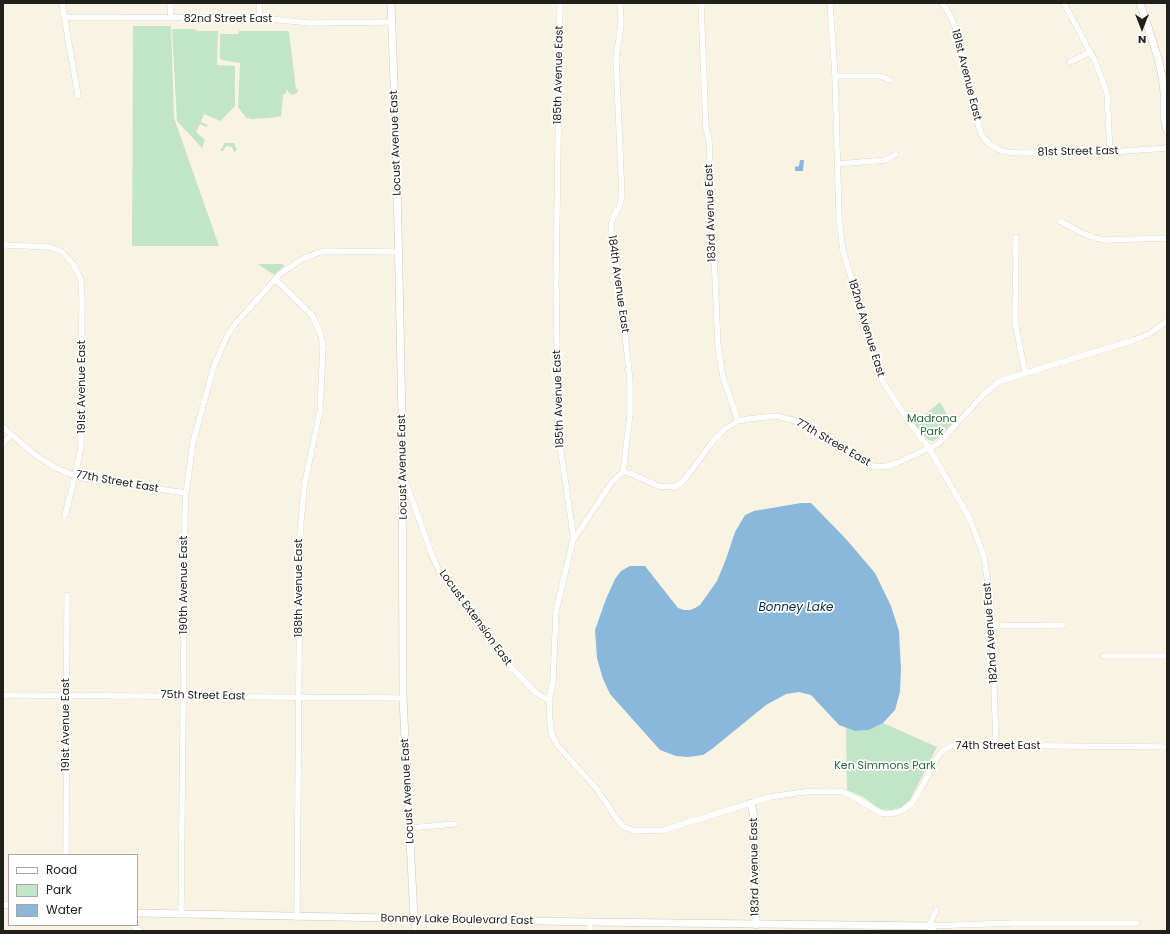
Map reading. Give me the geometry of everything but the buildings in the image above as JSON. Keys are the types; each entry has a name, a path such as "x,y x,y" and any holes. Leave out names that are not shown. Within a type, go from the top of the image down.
{"street":[{"path":"62,3 78,96"},
{"path":"170,3 171,18"},
{"path":"259,3 260,18"},
{"name":"Locust Avenue East","path":"390,3 396,135 403,476 403,698 415,931"},
{"name":"185th Avenue East","path":"560,3 556,283 558,416 560,447 572,522 573,540 556,611 553,681 549,700 551,732 554,740 596,788 616,817"},
{"name":"184th Avenue East","path":"620,3 621,25 616,58 622,196 619,207 612,217 611,226 621,296 630,382 630,414 623,472"},
{"name":"183rd Avenue East","path":"701,3 706,129 708,139 718,346 723,377 738,421"},
{"name":"182nd Avenue East","path":"830,3 835,76 839,217 843,251 882,380 907,419 929,448 970,519 984,557 988,576 992,626 996,745"},
{"name":"181st Avenue East","path":"942,3 950,15 955,27 980,132 991,146"},
{"path":"1064,3 1095,61 1107,93 1110,152"},
{"path":"1140,3 1158,58 1162,76 1164,92 1164,118 1167,131"},
{"name":"82nd Street East","path":"64,17 260,18 310,23 391,22"},
{"path":"1070,62 1090,52"},
{"path":"835,76 879,76 890,80"},
{"name":"81st Street East","path":"991,146 1001,151 1010,153 1110,152 1167,148"},
{"path":"837,164 886,160 896,154"},
{"path":"1060,221 1080,232 1095,238 1107,240 1167,238"},
{"path":"1016,237 1015,321 1025,373"},
{"name":"191st Avenue East","path":"3,244 50,247 62,252 70,260 80,276 82,291 80,454 65,515"},
{"name":"190th Avenue East","path":"182,915 184,534 186,492 193,442 200,412 219,353 227,336 236,323 274,279 302,258 324,252 398,252"},
{"name":"188th Avenue East","path":"274,279 312,315 320,332 323,346 320,411 304,487 300,519 297,917"},
{"name":"77th Street East","path":"623,472 632,474 658,486 670,488 678,486 686,478 719,435 725,430 738,421 765,416 786,418 820,436 861,461 874,467 882,467 896,463 938,444 995,384 1006,379 1131,341 1149,334 1167,321"},
{"name":"77th Street East","path":"3,427 22,445 44,461 75,476 94,480 186,492"},
{"path":"3,444 11,435"},
{"path":"573,540 612,482 623,472"},
{"name":"Locust Extension East","path":"403,476 440,573 505,661 536,693 549,700"},
{"name":"191st Avenue East","path":"66,854 67,595"},
{"path":"992,626 1063,625"},
{"path":"1104,656 1167,656"},
{"name":"75th Street East","path":"3,695 403,698"},
{"name":"74th Street East","path":"616,817 624,827 630,830 639,832 657,831 770,797 791,793 836,791 844,792 856,797 881,813 895,813 903,810 912,803 936,758 945,749 958,745 1167,747"},
{"name":"183rd Avenue East","path":"751,803 755,822 756,928"},
{"path":"410,828 455,824"},
{"path":"931,928 936,910"},
{"name":"Bonney Lake Boulevard East","path":"138,913 590,922 756,928 931,928 1014,923 1136,923"},
{"path":"590,922 590,931"}],"green space":[{"path":"133,26 171,26 174,118 219,246 132,246"},
{"path":"172,29 218,31 217,65 235,66 235,106 221,121 204,114 201,122 208,125 206,127 200,124 196,132 205,140 202,148 177,121"},
{"path":"239,31 289,32 296,89 298,89 297,93 292,95 286,89 286,93 283,95 281,116 250,119 248,117 247,119 238,107 240,63 222,60 220,58 220,34 238,34"},
{"path":"225,143 234,143 237,150 234,152 232,147 226,146 223,151 220,151"},
{"path":"258,264 282,264 285,265 274,275"},
{"name":"Madrona Park","path":"940,402 952,424 934,441 928,440 914,424"},
{"name":"Ken Simmons Park","path":"883,723 937,747 910,800 900,808 892,810 880,809 863,797 847,790 846,728 855,731 869,730"}],"water":[{"path":"800,160 804,160 803,171 795,171 795,167 799,166"},
{"name":"Bonney Lake","path":"801,503 811,503 846,539 875,573 891,606 899,631 901,669 900,692 895,710 883,723 869,730 855,731 839,725 811,695 799,692 786,694 766,705 703,755 688,757 676,756 660,750 610,694 603,679 597,658 595,630 615,579 621,571 630,566 645,566 678,608 690,610 695,608 700,605 717,581 735,532 745,515 754,511"}]}
